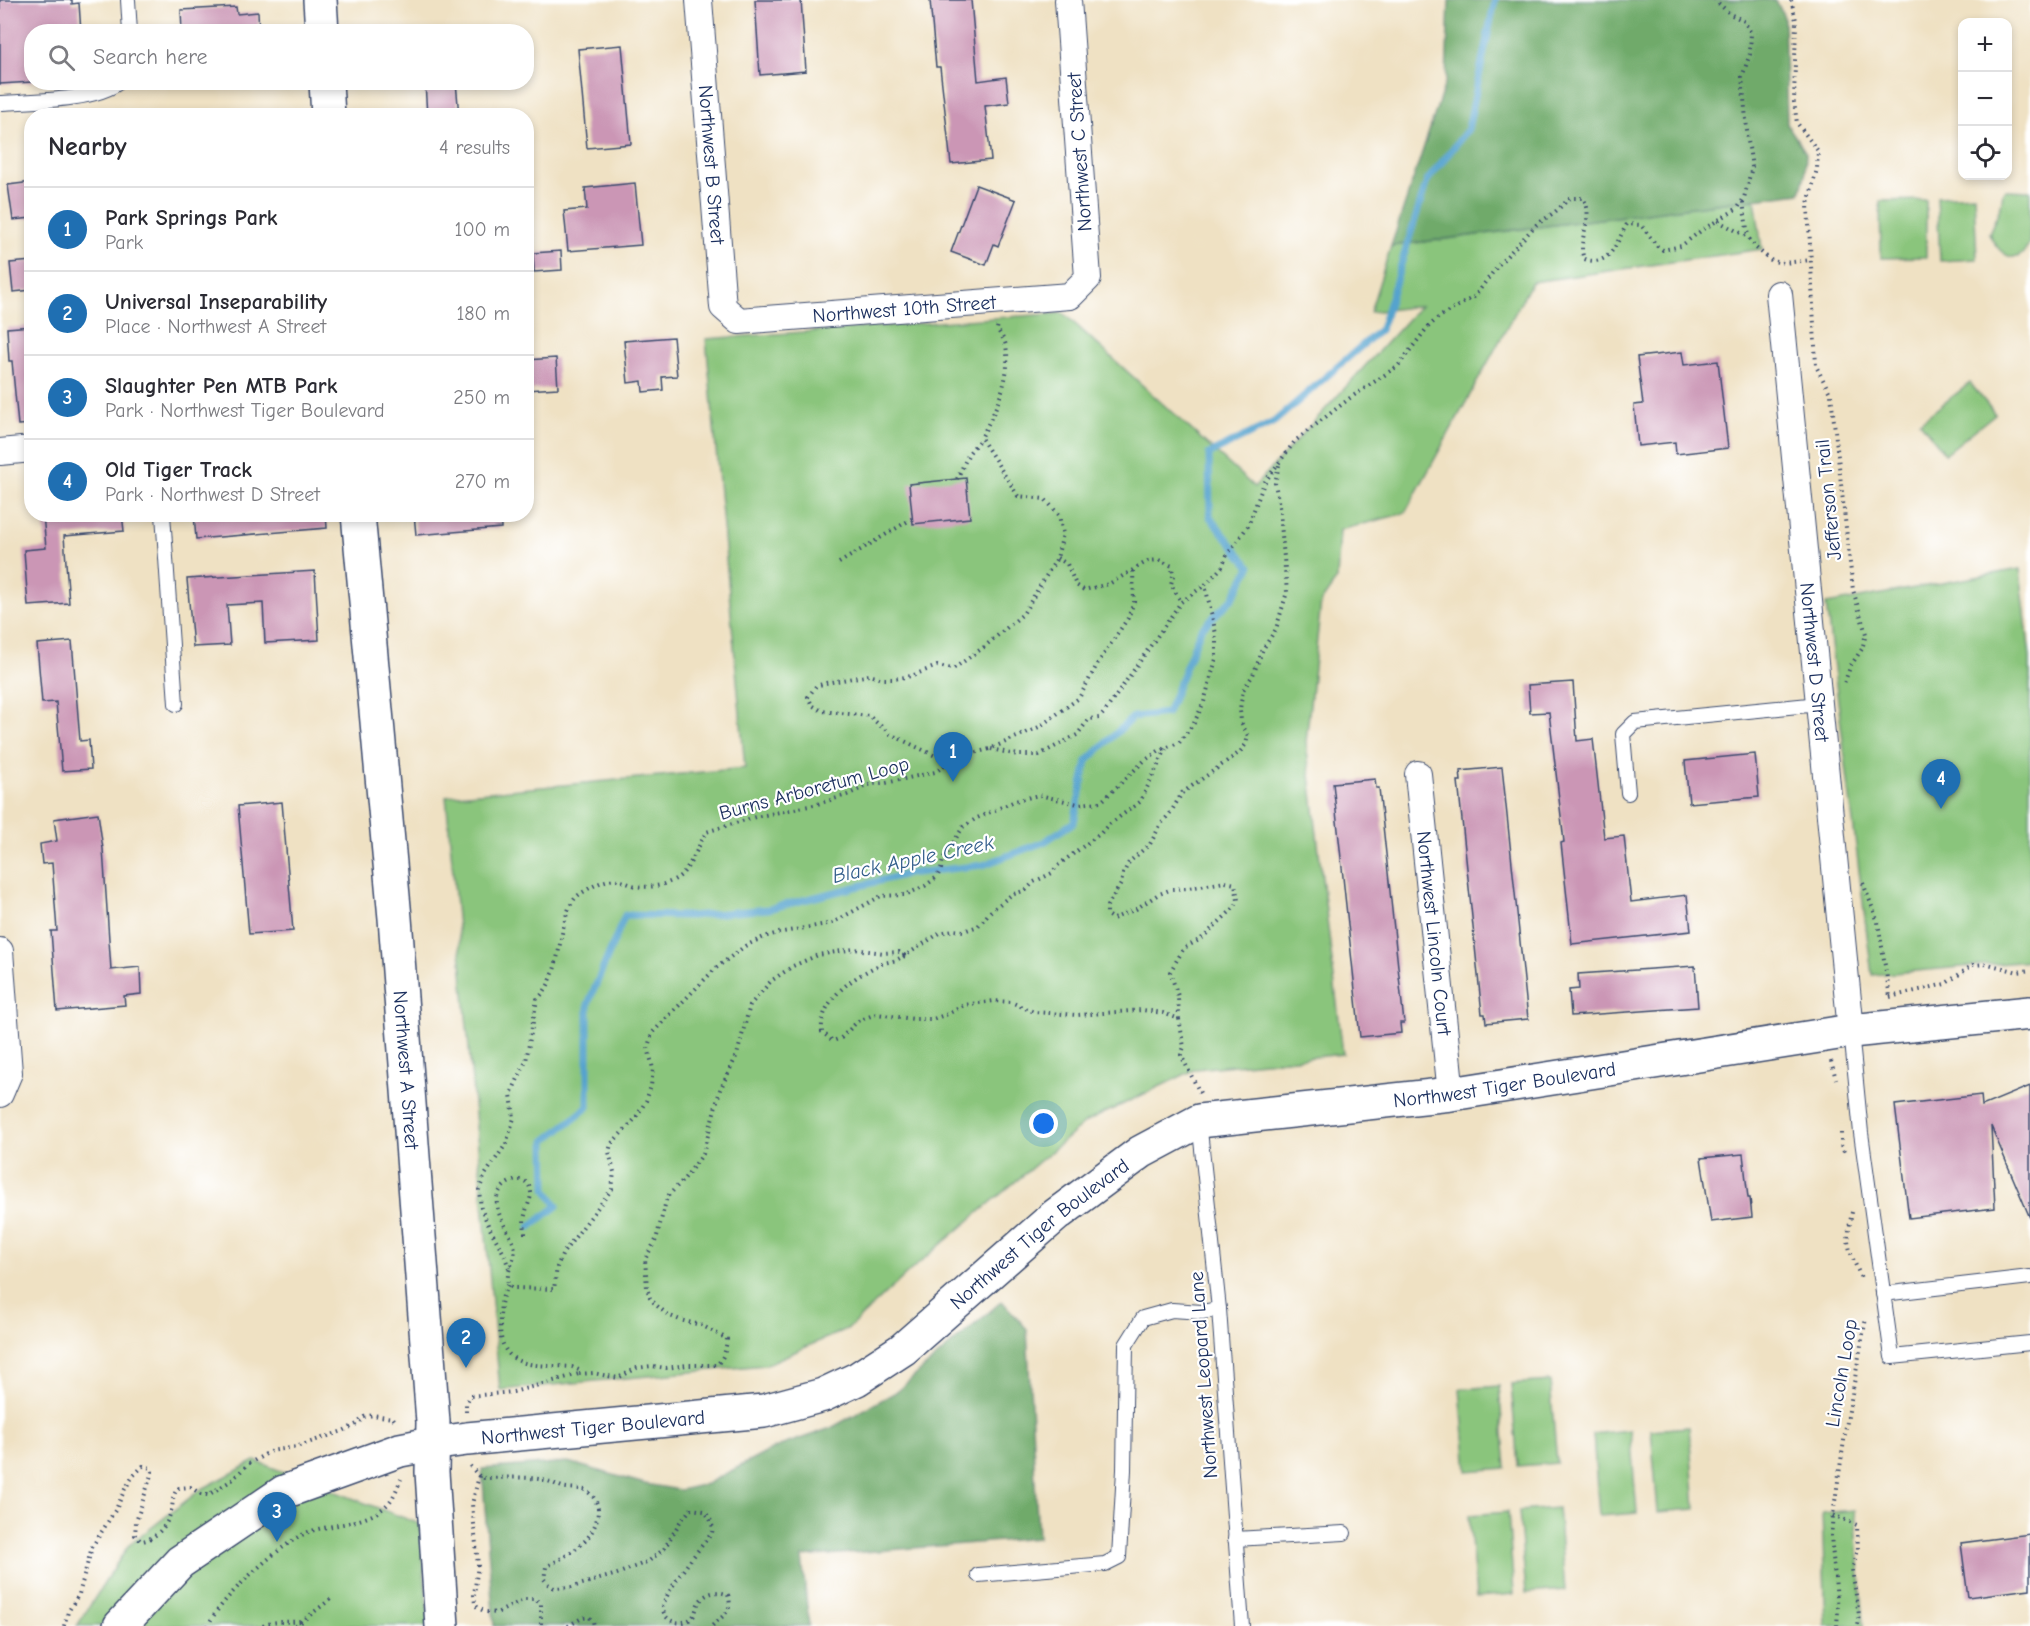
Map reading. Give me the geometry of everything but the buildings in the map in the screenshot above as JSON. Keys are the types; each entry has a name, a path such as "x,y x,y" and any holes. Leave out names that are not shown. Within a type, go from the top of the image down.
{"street":[{"path":"320,0 322,24"},
{"name":"Northwest B Street","path":"699,0 723,307 739,321"},
{"name":"Northwest C Street","path":"1068,0 1088,278 1070,296"},
{"path":"326,90 328,108"},
{"name":"Northwest D Street","path":"1779,294 1851,1031"},
{"name":"Northwest 10th Street","path":"739,321 1070,296"},
{"path":"0,452 24,450"},
{"name":"Northwest A Street","path":"359,522 395,918 433,1422 431,1444 442,1626"},
{"name":"Northwest Lincoln Court","path":"1418,774 1451,1094"},
{"path":"0,951 9,1073 0,1094"},
{"name":"Northwest Tiger Boulevard","path":"120,1626 180,1562 284,1492 375,1458 431,1444 764,1411 823,1395 857,1379 903,1349 1056,1215 1201,1110 1451,1094 1851,1031 2030,1013"}],"lane":[{"path":"128,0 130,24"},
{"path":"0,103 95,94 106,90"},
{"path":"164,522 176,704"},
{"path":"1628,793 1623,734 1635,722 1819,704"},
{"path":"1851,1031 1892,1358 2030,1343"},
{"name":"Northwest Leopard Lane","path":"1201,1110 1219,1309 1242,1626"},
{"path":"1883,1294 2030,1276"},
{"path":"978,1575 1105,1564 1119,1557 1124,1470 1126,1345 1143,1318 1172,1310 1202,1312 1219,1309"},
{"path":"1235,1539 1344,1533"}],"path":[{"path":"990,749 1018,755 1039,755 1077,735 1089,719 1099,718 1180,602 1213,579 1222,567 1227,555 1248,526 1264,483 1295,441 1350,398 1398,366 1427,328 1439,317 1474,297 1500,263 1536,225 1555,213 1570,198 1583,198 1587,205 1587,228 1581,250 1584,259 1595,263 1606,259 1627,224 1641,225 1657,246 1663,250 1680,246 1738,208 1743,201 1752,167 1742,77 1750,54 1751,33 1744,21 1730,14 1715,0"},
{"name":"Jefferson Trail","path":"1791,0 1796,20 1794,102 1797,123 1818,151 1817,169 1808,204 1816,366 1831,395 1853,590 1866,634 1862,649 1851,665 1841,690"},
{"path":"1743,201 1748,237"},
{"path":"1717,221 1748,237 1756,248 1772,261 1784,263 1811,260"},
{"path":"957,479 969,453 981,438 998,404 1006,367 1006,344 997,329 1005,300"},
{"path":"951,764 890,734 869,716 822,711 812,705 808,697 816,686 826,683 869,675 893,679 931,670 937,666 953,669 984,647 1023,614 1057,558 1063,534 1059,515 1046,499 1018,496 981,438"},
{"path":"1201,1110 1181,1055 1184,1047 1178,996 1170,972 1184,948 1201,939 1235,907 1239,900 1235,884 1225,882 1172,889 1157,895 1136,909 1113,918 1107,915 1107,906 1121,884 1129,862 1150,844 1182,793 1240,752 1246,744 1248,736 1241,722 1240,700 1263,649 1276,629 1287,592 1275,483 1279,462"},
{"path":"839,563 913,518"},
{"path":"1057,558 1067,564 1076,585 1081,589 1109,584 1148,561 1160,560 1172,566 1171,584 1180,602"},
{"name":"Burns Arboretum Loop","path":"509,1269 481,1208 479,1190 485,1175 506,1144 513,1118 511,1094 526,1061 537,999 544,993 556,967 568,910 577,896 609,880 623,880 635,886 671,882 683,873 706,832 755,817 814,805 847,795 871,784 935,772 962,756 990,749 1039,727 1079,698 1098,663 1128,618 1134,602 1133,571"},
{"path":"508,1285 513,1288 554,1289 557,1268 563,1253 612,1189 614,1172 609,1152 611,1144 635,1119 646,1101 653,1069 648,1047 652,1033 716,968 745,946 764,937 832,923 881,896 904,895 925,886 937,877 943,859 963,827 977,818 1015,801 1039,795 1078,804 1101,802 1144,761 1179,743 1194,723 1216,659 1216,634 1205,585"},
{"path":"1166,748 1140,802 1057,866 1052,873 1034,882 1026,890 1011,895 991,911 978,927 940,933 903,957 864,972 840,990 829,1004 821,1022 822,1032 832,1041 841,1038 858,1021 876,1014 914,1019 933,1018 948,1014 964,1005 994,1001 1011,1002 1034,1012 1078,1015 1143,1010 1163,1013 1179,1019"},
{"path":"1862,874 1863,885 1878,922 1890,997"},
{"path":"466,1413 466,1404 470,1396 513,1392 579,1374 593,1373 618,1378 637,1368 716,1365 720,1362 726,1349 727,1339 700,1325 668,1315 656,1305 650,1298 647,1288 645,1259 656,1240 667,1197 703,1154 720,1090 737,1055 750,1005 771,981 793,966 818,955 854,949 884,953 902,952 903,957"},
{"path":"1883,1001 1890,997 1945,984 1973,965 1988,964 2018,972 2030,970"},
{"path":"1831,1061 1834,1076 1841,1086"},
{"path":"1841,1125 1841,1145 1845,1155"},
{"path":"525,1234 524,1216 531,1194 528,1185 520,1178 501,1189 496,1201 498,1211 515,1247 506,1276 508,1285 500,1303 500,1336 507,1353 519,1363 572,1368 579,1370 579,1374"},
{"path":"1853,1209 1847,1239 1851,1259 1863,1285"},
{"name":"Lincoln Loop","path":"1837,1626 1838,1609 1831,1536 1846,1427 1866,1326 1866,1315"},
{"path":"64,1626 68,1612 79,1594 92,1547 116,1509 125,1489 143,1467 151,1468 152,1473 136,1522 135,1535 141,1541 153,1538 165,1524 172,1509 174,1495 179,1488 190,1487 201,1494 213,1493 232,1480 248,1464 271,1451 296,1447 343,1431 357,1424 364,1417 373,1415 393,1418 399,1428"},
{"path":"467,1463 479,1476 484,1478 529,1478 547,1481 560,1487 586,1491 595,1499 598,1506 596,1526 590,1537 572,1552 546,1567 544,1579 554,1588 572,1587 617,1574 648,1561 664,1549 680,1522 691,1509 704,1511 711,1519 712,1533 666,1594 662,1608 669,1621 684,1623 692,1619 700,1600 720,1591 728,1595 730,1606 726,1614 712,1626"},
{"path":"479,1476 472,1504 478,1565 475,1604 486,1612 498,1613 525,1599 535,1599 541,1604 541,1626"},
{"path":"208,1626 212,1615 226,1597 277,1552 309,1532 349,1523 384,1507 392,1499 402,1479"},
{"path":"1833,1515 1857,1525 1858,1550 1852,1569 1860,1615 1857,1626"},
{"path":"296,1626 332,1598"},
{"path":"568,1626 582,1618 589,1617 594,1626"},
{"path":"263,1626 269,1623 285,1624 300,1621"}],"green space":[{"path":"1449,0 1776,0 1784,17 1787,124 1806,153 1805,175 1800,193 1391,246 1446,80"},
{"path":"2006,190 2030,191 2029,244 2024,252 2013,257 2002,252 1989,233 2001,206 2003,192"},
{"path":"1974,195 1977,259 1940,261 1937,197"},
{"path":"1755,199 1762,249 1532,282 1405,513 1340,530 1337,579 1321,602 1306,742 1343,1054 1196,1069 1086,1122 912,1269 849,1328 765,1365 500,1390 446,796 745,768 706,339 1063,313 1254,487 1420,306 1370,312 1391,246"},
{"path":"1926,200 1926,257 1881,258 1880,201"},
{"path":"1970,383 1995,414 1945,454 1920,422"},
{"path":"2020,569 2030,657 2030,961 1872,975 1826,604"},
{"path":"1002,1301 1027,1329 1038,1538 802,1557 809,1626 494,1626 482,1469 568,1462 645,1484 680,1490 706,1484 777,1447 831,1428 896,1392"},
{"path":"1550,1381 1557,1463 1518,1466 1511,1384"},
{"path":"1499,1386 1506,1468 1467,1471 1460,1389"},
{"path":"1689,1427 1695,1509 1658,1512 1651,1430"},
{"path":"1630,1430 1637,1513 1599,1516 1593,1434"},
{"path":"255,1461 420,1524 429,1626 77,1626 128,1546 200,1490"},
{"path":"1558,1508 1565,1590 1526,1593 1519,1511"},
{"path":"1855,1510 1864,1626 1826,1626 1822,1513"},
{"path":"1508,1512 1514,1594 1476,1597 1469,1515"}],"waterway":[{"name":"Black Apple Creek","path":"530,1227 557,1206 546,1189 545,1141 588,1107 588,1004 625,915 691,916 768,909 907,874 983,865 1044,842 1074,822 1087,761 1133,717 1167,713 1201,629 1233,598 1250,567 1210,517 1209,454 1274,422 1381,329 1427,181 1468,129 1495,0"}],"place":[{"name":"Park Springs Park","path":"953,782"},
{"name":"Old Tiger Track","path":"1941,809"},
{"name":"Universal Inseparability","path":"466,1368"},
{"name":"Slaughter Pen MTB Park","path":"277,1542"}]}
